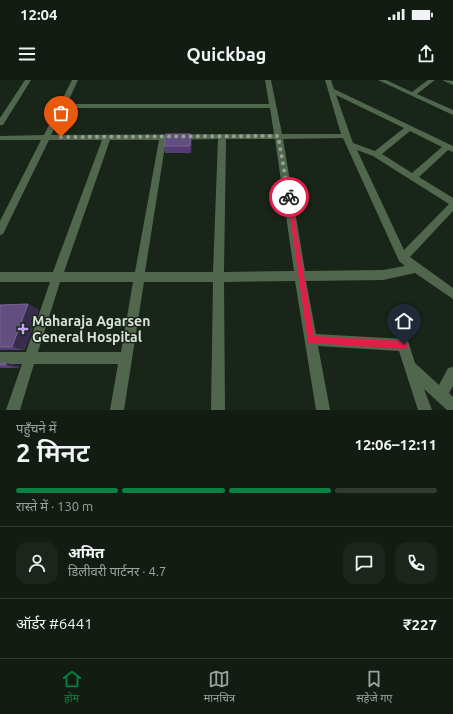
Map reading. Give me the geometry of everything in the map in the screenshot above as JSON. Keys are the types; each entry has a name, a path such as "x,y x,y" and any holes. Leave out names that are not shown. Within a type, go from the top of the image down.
{"street":[{"path":"0,123 28,80"},
{"path":"0,231 45,137 75,80"},
{"path":"268,80 283,160 300,276 323,410"},
{"path":"328,80 346,136 403,258 453,294"},
{"path":"381,80 453,113"},
{"path":"413,94 432,80"},
{"path":"446,80 453,83"},
{"path":"331,90 450,147 412,177"},
{"path":"61,106 273,106"},
{"path":"376,154 409,128"},
{"path":"117,410 163,136"},
{"path":"218,410 218,217 222,136"},
{"path":"0,138 346,136"},
{"path":"13,410 57,276 107,137"},
{"path":"350,145 376,154 453,204 403,258"},
{"path":"0,277 383,275 417,268"},
{"path":"311,340 404,345 424,410"},
{"path":"0,358 126,358"},
{"path":"410,367 453,406"},
{"path":"441,395 453,373"}],"building":[{"path":"166,134 191,134 190,146 164,146"},
{"path":"28,304 12,347 0,347 0,305"},
{"path":"0,363 6,363 6,365 0,365"}],"way so far":[{"path":"61,137 278,136 289,197"}],"place":[{"name":"Maharaja Agarsen General Hospital","path":"23,329"}],"route":[{"path":"289,197 311,340 404,345"}]}
